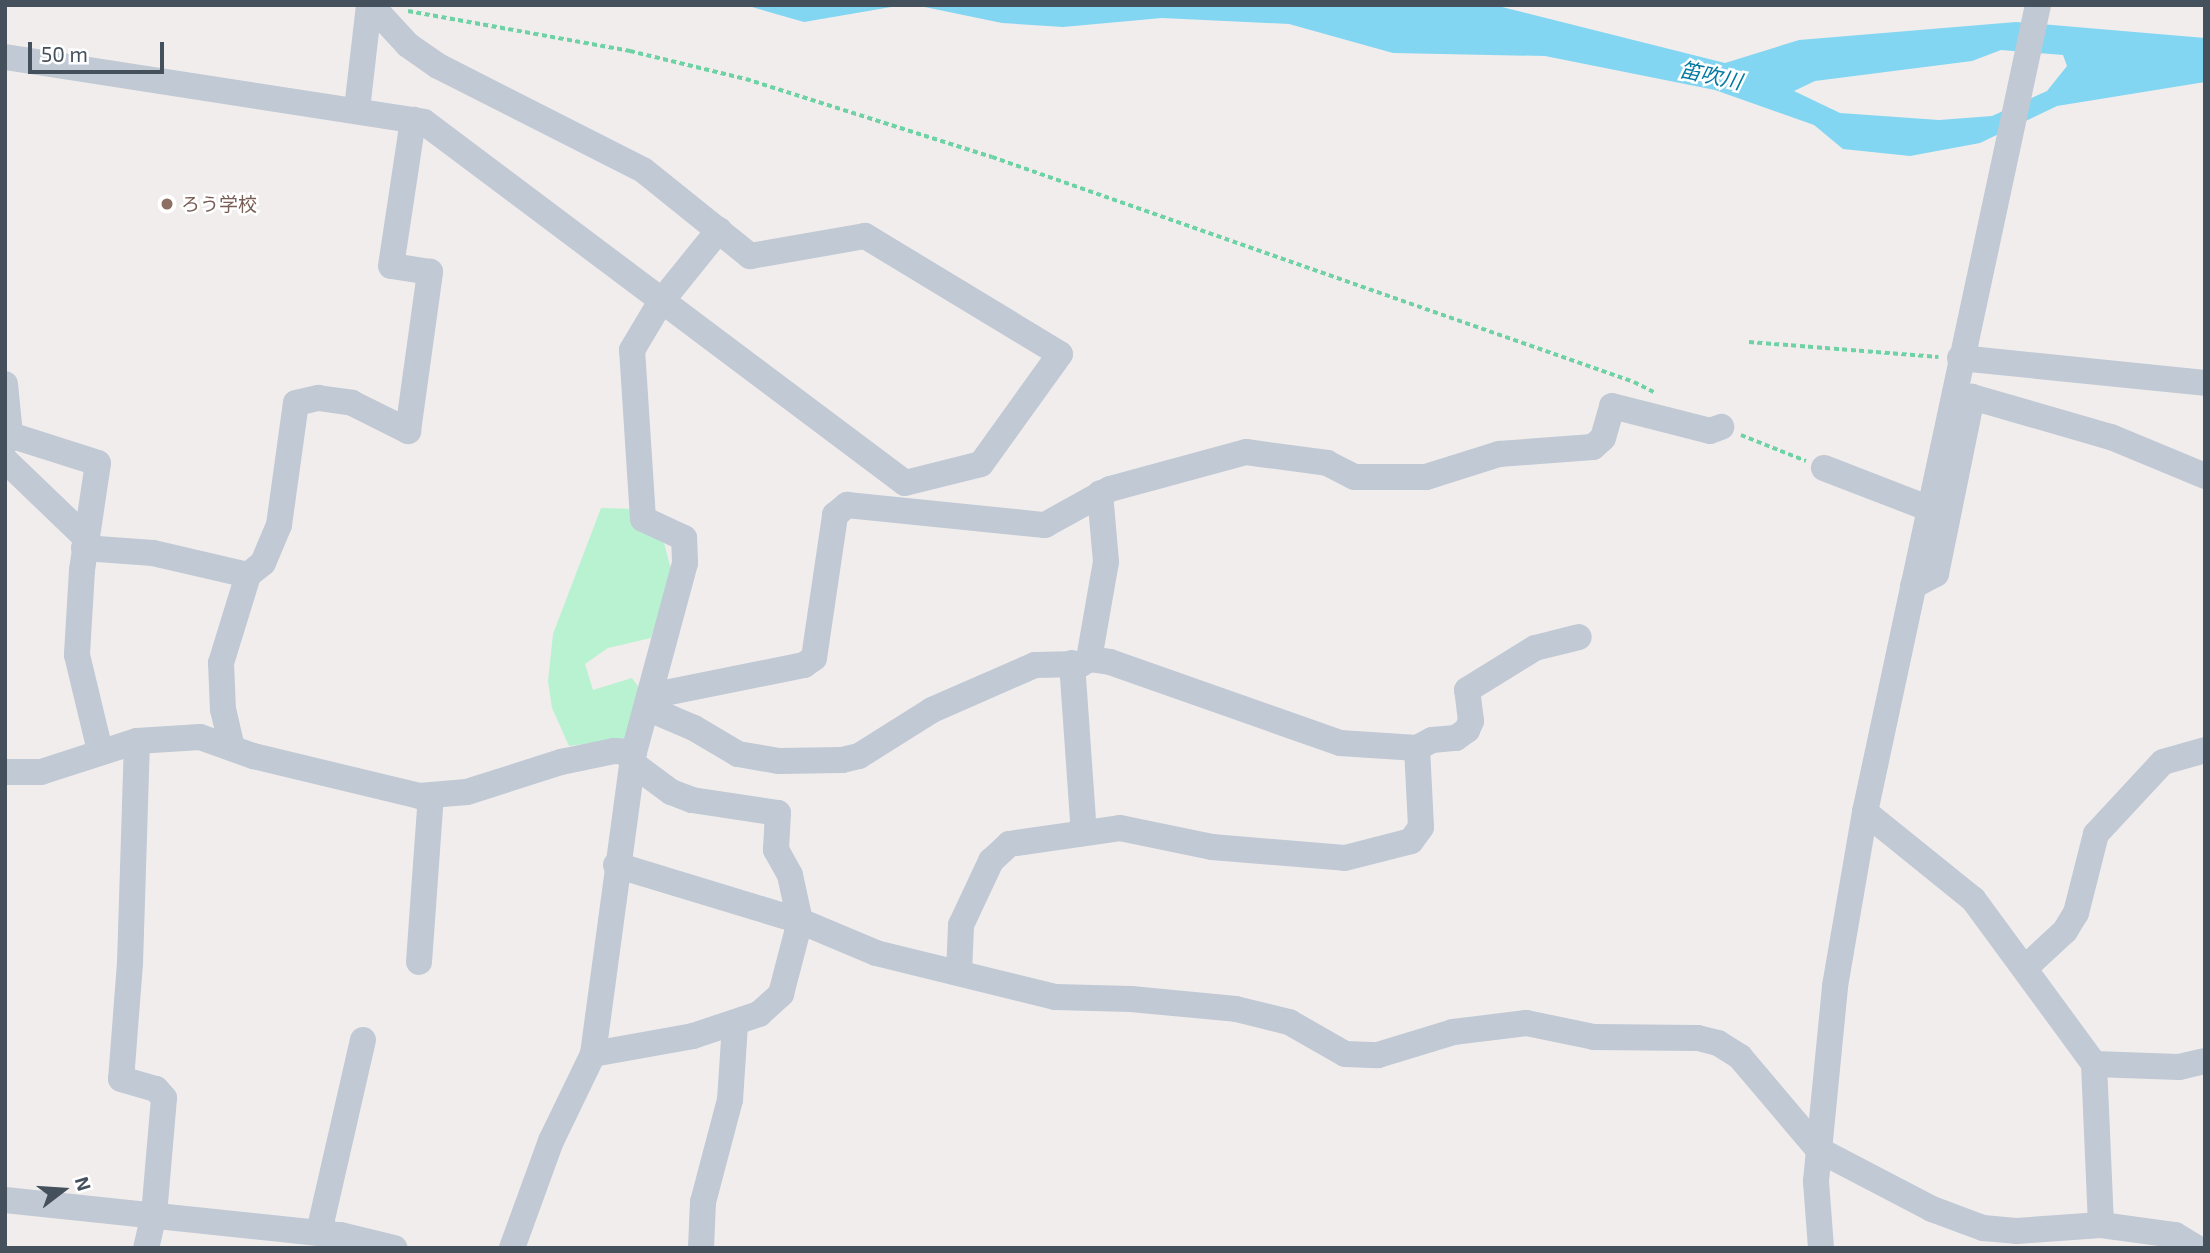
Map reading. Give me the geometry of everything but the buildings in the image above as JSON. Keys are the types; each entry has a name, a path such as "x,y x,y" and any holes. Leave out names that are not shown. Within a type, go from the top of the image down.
{"street":[{"path":"357,109 370,5"},
{"path":"5,57 357,109 424,122 660,303 902,482 912,484 981,464 1060,354 865,236 750,256 643,170 438,66 408,45 370,5"},
{"path":"1821,1248 1816,1181 1835,986 1865,812 1960,358 2038,5"},
{"path":"232,748 223,710 221,663 248,575 263,562 279,525 296,402 318,398 352,403 408,431 430,272 391,266 413,120"},
{"path":"512,1248 551,1142 593,1054 616,865 633,757 687,547 677,532 643,519 632,350 660,303 719,230"},
{"path":"1960,358 2205,383"},
{"path":"5,384 7,446 85,543 153,553 248,575"},
{"path":"1913,586 1936,574 1972,397 2111,437 2205,476"},
{"path":"648,702 804,665 814,658 835,515 847,505 1045,525 1100,493 1246,452 1327,463 1355,477 1426,477 1499,454 1593,447 1603,438 1612,406 1710,431 1721,427"},
{"path":"7,446 98,463 85,543 77,655 100,751"},
{"path":"1824,468 1930,509"},
{"path":"886,510 902,482"},
{"path":"1084,833 1080,661 1106,562 1100,493"},
{"path":"648,702 738,754 779,761 842,760 859,756 932,710 1035,665 1080,661 1110,662 1340,743 1417,747 1432,740 1456,738 1466,730 1471,721 1467,690 1535,648 1579,637"},
{"path":"5,772 41,772 137,741 200,737 232,748 419,796 467,792 561,762 633,757 671,792 692,800 778,813 776,850 790,875 800,921 781,994 759,1014 735,1024 593,1054"},
{"path":"137,741 130,963 121,1079 156,1088 164,1098 154,1214 146,1248"},
{"path":"959,973 961,925 1001,848 1119,828 1212,847 1358,857 1419,835 1417,747"},
{"path":"2025,968 2065,931 2076,913 2096,834 2163,762 2205,750"},
{"path":"419,962 431,795"},
{"path":"1865,812 1954,881 2025,968 2094,1064 2101,1226"},
{"path":"616,865 800,921 876,953 1055,997 1236,1009 1289,1022 1345,1054 1378,1055 1453,1032 1526,1023 1594,1037 1698,1038 1718,1043 1740,1057 1819,1150 1920,1203 1983,1228 2016,1231 2101,1226 2175,1235 2197,1248"},
{"path":"701,1248 703,1202 730,1100 735,1024"},
{"path":"319,1232 363,1040"},
{"path":"2094,1064 2179,1067 2205,1062"},
{"path":"5,1200 319,1232 394,1248"}],"path":[{"path":"405,10 630,51 746,79 1045,175 1634,382 1667,399"},
{"path":"1749,342 1960,358"},
{"path":"1721,427 1824,468"}],"green space":[{"path":"601,508 636,509 664,543 672,573 651,638 608,648 585,664 593,690 632,678 640,689 627,738 569,746 552,708 548,681 553,634"}],"water":[{"path":"745,5 903,5 804,22"},
{"name":"笛吹川","path":"915,5 1494,5 1725,63 1799,40 2016,22 2205,38 2205,82 2057,106 1980,143 1910,156 1843,149 1814,125 1715,90 1545,56 1393,53 1289,24 1162,18 1063,27 1002,23","holes":["2001,50 2063,55 2067,66 2047,91 1992,116 1939,120 1840,113 1794,91 1815,81 1972,61"]}],"place":[{"name":"ろう学校","path":"167,204"}]}
